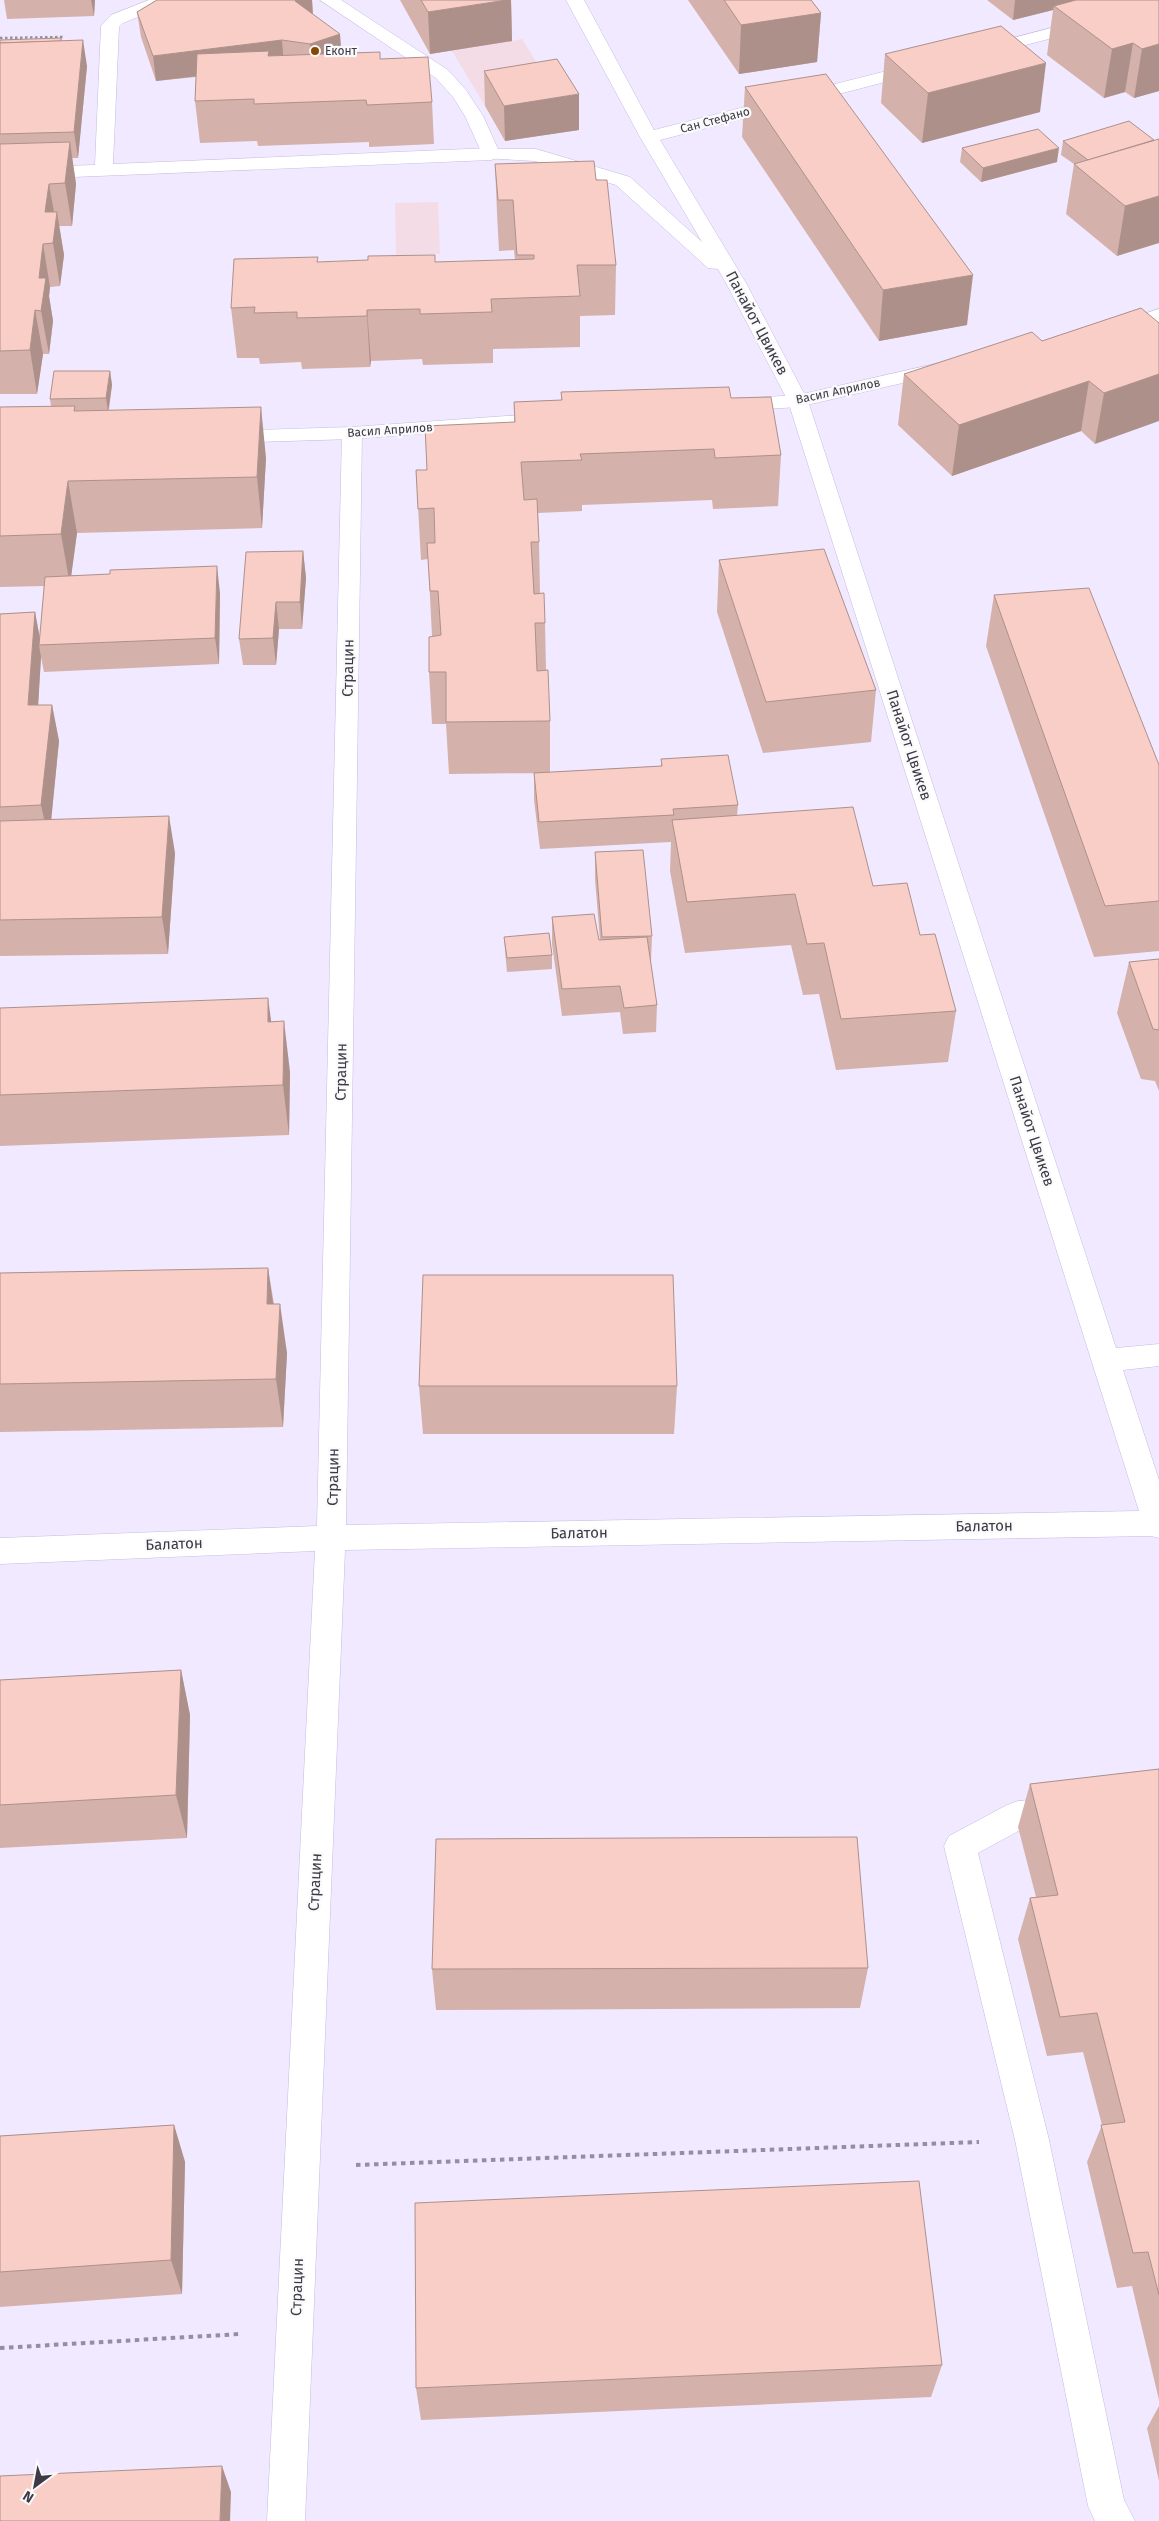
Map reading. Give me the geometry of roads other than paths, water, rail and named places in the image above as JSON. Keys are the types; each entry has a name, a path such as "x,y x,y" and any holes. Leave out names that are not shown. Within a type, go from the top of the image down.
{"street":[{"path":"104,169 110,26 117,19 164,0"},
{"path":"329,0 442,74 460,94 474,116 491,154"},
{"name":"Панайот Цвикев","path":"575,0 649,137 736,283 798,401 1158,1525"},
{"path":"966,55 1159,5"},
{"name":"Сан Стефано","path":"649,137 938,63"},
{"path":"0,174 491,154 536,155 623,181 736,283"},
{"path":"1114,335 1159,315"},
{"name":"Васил Априлов","path":"719,406 798,401 962,364"},
{"name":"Васил Априлов","path":"206,438 352,433 570,417"},
{"name":"Страцин","path":"286,2521 331,1538 352,433"},
{"path":"1105,1360 1159,1355"},
{"name":"Балатон","path":"0,1551 331,1538 1158,1525"},
{"path":"1086,1810 1018,1815 960,1846 1032,2140 1106,2506 1116,2521"}],"place":[{"name":"Еконт","path":"315,51"}]}
